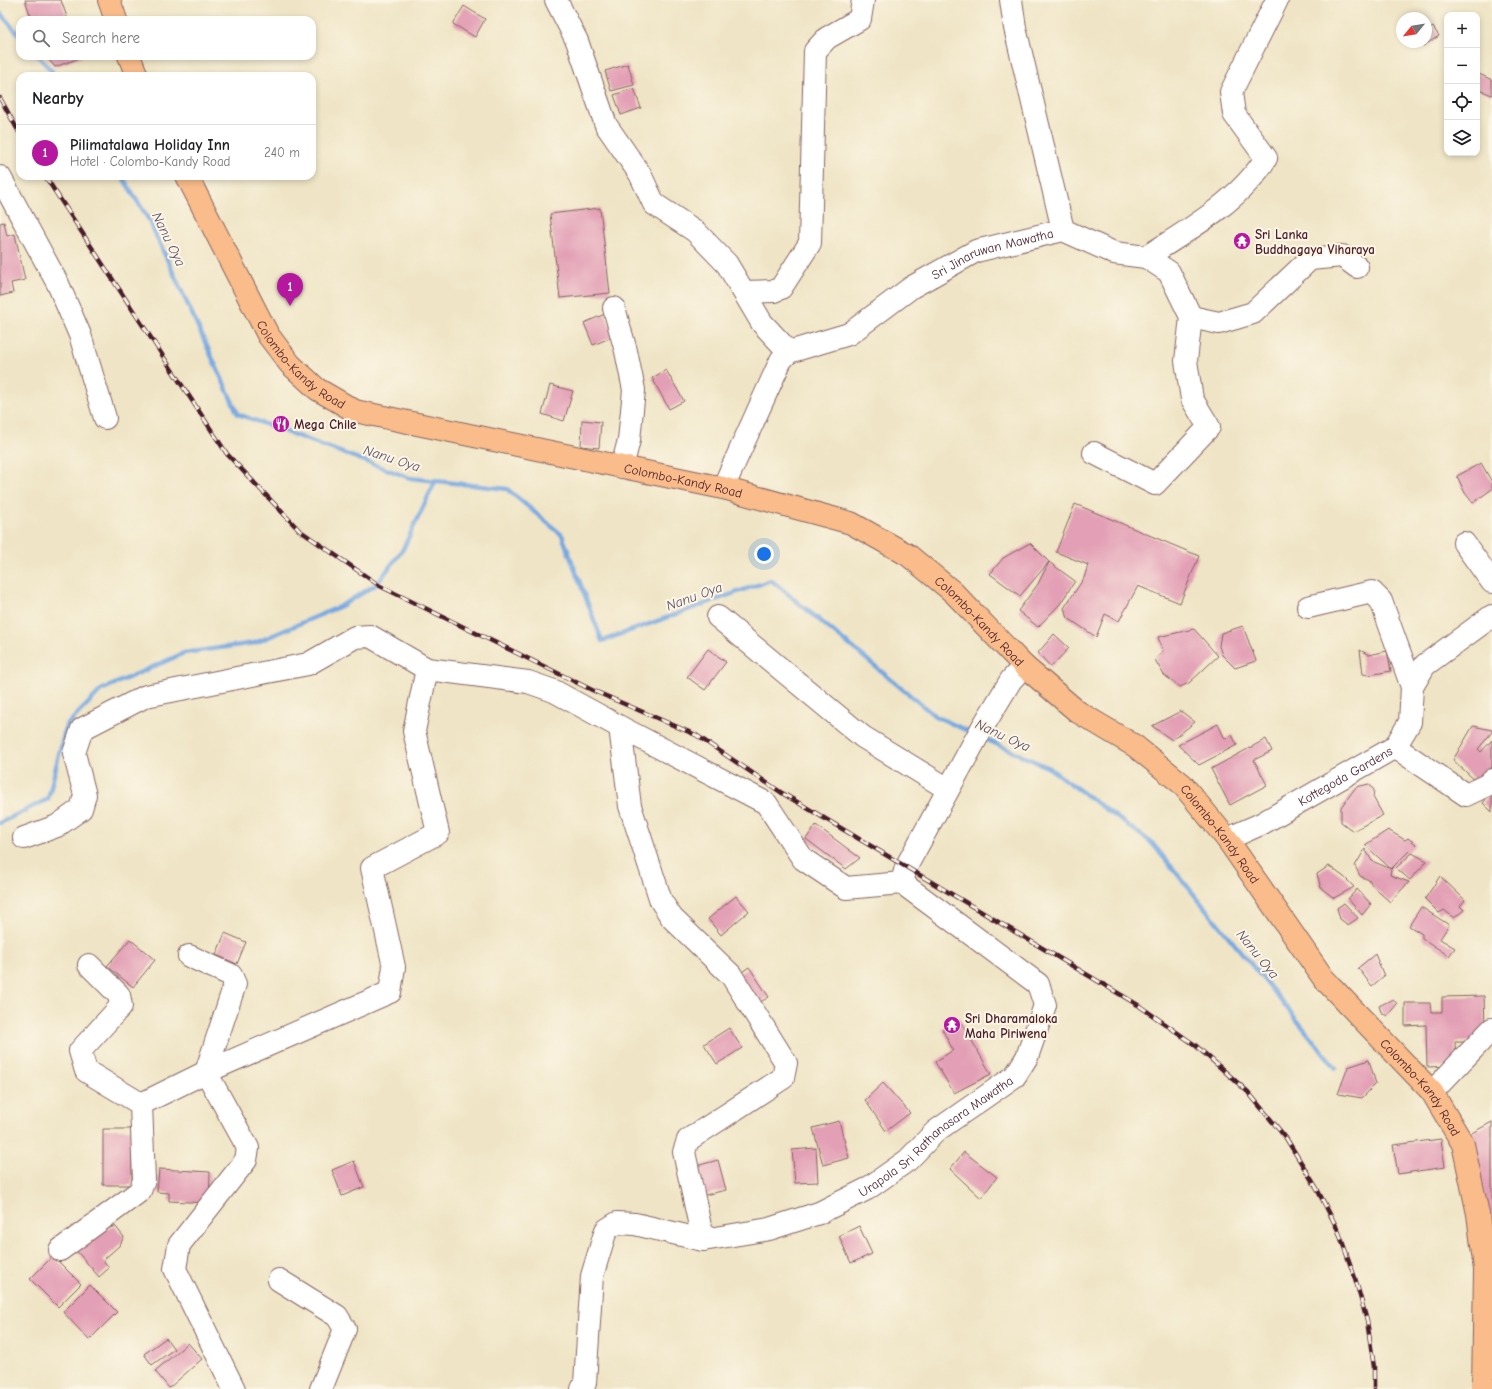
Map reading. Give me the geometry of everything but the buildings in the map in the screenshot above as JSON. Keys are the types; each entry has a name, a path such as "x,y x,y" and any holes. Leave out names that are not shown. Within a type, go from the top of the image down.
{"highway":[{"path":"109,0 115,16"},
{"path":"131,60 136,72"},
{"name":"Colombo-Kandy Road","path":"189,180 268,335 290,364 317,389 355,411 723,488 851,523 908,555 953,592 1024,666 1078,712 1135,746 1182,784 1227,839 1324,979 1432,1092 1463,1144 1478,1214 1485,1270 1486,1386"}],"street":[{"path":"556,0 577,41 606,125 640,174 654,204 695,231 727,264 762,323 789,352 781,360 723,488"},
{"path":"744,292 774,291 781,288 810,243 814,51 827,38 860,19 863,0"},
{"path":"1011,0 1015,28 1063,230"},
{"path":"1094,453 1154,484 1209,427 1192,399 1186,361 1190,317 1169,272 1146,257 1207,218 1257,174 1266,158 1234,114 1231,92 1277,0"},
{"path":"0,177 62,292 80,335 105,418"},
{"name":"Sri Jinaruwan Mawatha","path":"789,352 849,334 912,287 976,251 1063,230 1114,253 1146,257"},
{"path":"1190,317 1219,323 1253,312 1310,258 1342,256 1358,268"},
{"path":"614,308 626,351 634,390 629,440 622,467"},
{"path":"1464,543 1492,582"},
{"path":"1308,607 1372,592 1381,601 1412,688"},
{"name":"Kottegoda Gardens","path":"1227,839 1261,824 1396,747 1410,722 1412,688 1425,665 1492,616"},
{"path":"718,617 864,737 948,790"},
{"path":"24,838 57,826 81,809 85,795 74,753 82,729 146,696 308,664 355,637 370,636 427,669 528,682 554,691 766,803 803,859 846,888 902,883 906,867 982,728 1011,680 1024,666"},
{"path":"141,1104 206,1072 390,992 394,967 372,868 438,833 414,731 427,669"},
{"path":"620,727 630,806 661,901 672,918 731,976 786,1063 783,1078 688,1140 684,1152 703,1240"},
{"path":"1396,747 1466,795 1487,785 1492,780"},
{"name":"Urapola Sri Rathanasara Mawatha","path":"582,1389 585,1383 592,1276 606,1230 617,1224 636,1224 703,1240 769,1229 819,1213 867,1189 908,1160 936,1131 1015,1076 1027,1057 1045,1005 1038,984 902,883"},
{"path":"189,956 231,975 235,984 206,1072 248,1148 246,1160 179,1246 175,1269 234,1389"},
{"path":"89,965 119,995 121,1006 80,1051 86,1071 141,1104"},
{"path":"1432,1092 1492,1029"},
{"path":"60,1250 140,1191 144,1180 141,1104"},
{"path":"279,1280 338,1316 345,1329 321,1389"}],"waterway":[{"name":"Nanu Oya","path":"0,13 16,31"},
{"name":"Nanu Oya","path":"42,60 52,72"},
{"name":"Nanu Oya","path":"124,180 149,220 238,414 410,478 507,489 562,535 602,641 771,580 935,716 972,733"},
{"path":"0,823 48,799 66,726 101,690 184,653 255,643 341,606 377,584 403,549 436,480"},
{"name":"Nanu Oya","path":"983,738 1049,768 1152,843 1336,1068"}],"railway":[{"path":"0,98 16,127"},
{"path":"48,180 227,454 299,530 380,586 592,690 696,735 782,793 1138,1005 1195,1045 1248,1092 1286,1138 1316,1187 1338,1230 1355,1278 1367,1321 1374,1367 1374,1389"}],"place":[{"name":"Sri Lanka Buddhagaya Viharaya","path":"1242,241"},
{"name":"Pilimatalawa Holiday Inn","path":"290,306"},
{"name":"Mega Chile","path":"281,424"},
{"name":"Sri Dharamaloka Maha Piriwena","path":"952,1025"}]}
